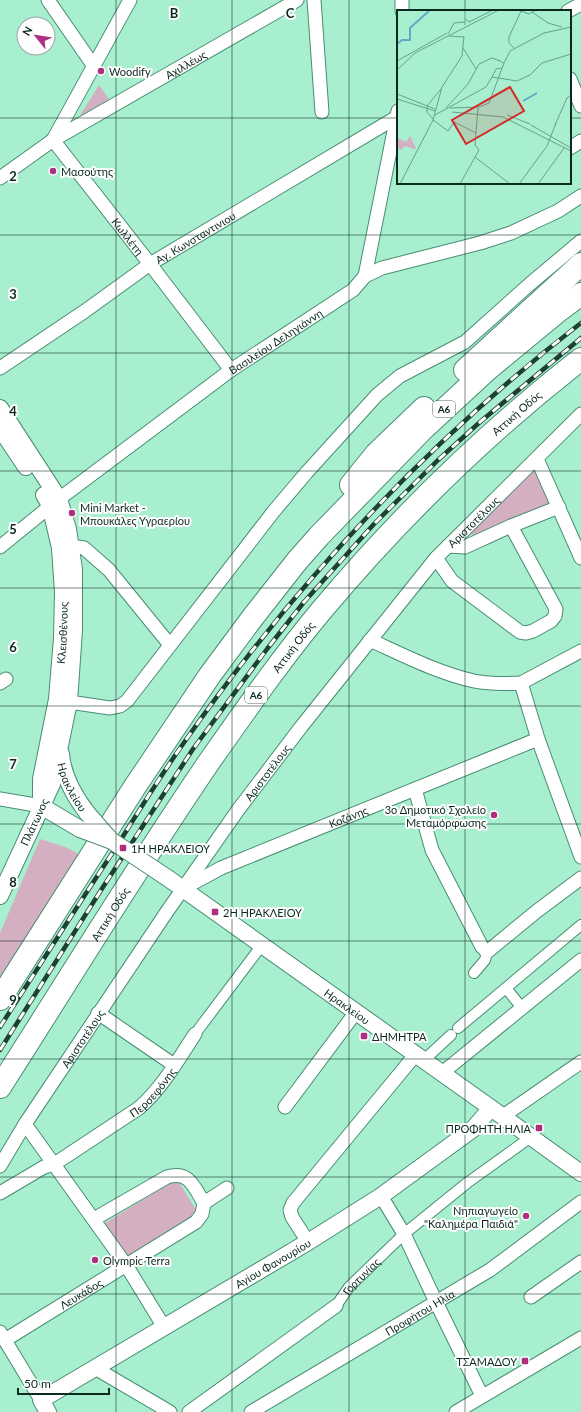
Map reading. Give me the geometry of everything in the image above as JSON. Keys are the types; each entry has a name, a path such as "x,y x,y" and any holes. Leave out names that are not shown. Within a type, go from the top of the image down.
{"highway":[{"path":"319,536 351,485 376,454 581,264"},
{"name":"Α6","path":"0,998 134,788 210,674 253,617 319,536 433,420 488,369 581,294"},
{"name":"Αττική Οδός","path":"0,1087 174,814 256,695 321,611 393,530 466,456 539,392 581,359"}],"street":[{"path":"48,0 93,65"},
{"path":"53,140 130,0"},
{"name":"Αχιλλέως","path":"0,178 53,140 297,0"},
{"path":"314,0 322,112"},
{"path":"570,10 581,4"},
{"path":"571,81 581,106"},
{"name":"Αγ. Κωνσταντινιου","path":"0,368 150,264 397,115"},
{"path":"366,276 397,119"},
{"name":"Κωλλέτη","path":"53,140 231,370"},
{"path":"571,147 581,141"},
{"name":"Βασιλείου Δεληγιάννη","path":"0,547 54,502 231,370 352,290 366,276 382,268 480,243 510,233 558,211 581,196"},
{"path":"69,702 110,708 120,706 127,701 274,511 307,472 377,396 400,376 465,342 581,241"},
{"name":"Κλεισθένους","path":"0,408 54,502"},
{"name":"Αριστοτέλους","path":"0,1166 25,1124 98,1012 238,810 370,640 436,558 581,414"},
{"name":"Κλεισθένους","path":"0,428 64,514 66,547 62,638 57,699 41,779 41,806"},
{"path":"537,459 581,558"},
{"path":"448,546 465,547 511,526 559,507"},
{"path":"436,558 452,581 520,632 526,634 551,621 555,616 556,609 511,526"},
{"path":"66,547 84,548 109,570 170,646"},
{"name":"Κλεισθένους","path":"60,745 69,702 74,623 74,568 66,547"},
{"path":"370,640 423,664 474,681 520,684 581,651"},
{"path":"520,684 538,739 581,857"},
{"name":"Κοζάνης","path":"183,889 221,868 538,739"},
{"name":"Πλάτωνος","path":"0,896 52,784 60,745"},
{"name":"Ηρακλείου","path":"60,745 62,762 68,783 88,814 112,841"},
{"path":"415,789 432,850 482,947 487,952"},
{"path":"0,799 41,806"},
{"name":"Ηρακλείου","path":"41,806 80,829 112,841 183,889 581,1173"},
{"path":"474,973 485,960 487,952 537,911 581,878"},
{"path":"308,1242 292,1217 290,1210 293,1203 420,1057 454,1032 581,925"},
{"name":"Περσεφόνης","path":"0,1193 44,1167 54,1164 149,1100 195,1034 262,945"},
{"path":"442,1073 581,960"},
{"path":"506,988 522,1008"},
{"path":"98,1012 174,1065"},
{"path":"285,1106 356,1012"},
{"name":"Αγίου Φανουρίου","path":"44,1406 95,1368 308,1242 381,1196 497,1112 581,1062"},
{"path":"25,1124 94,1219 126,1266 164,1328"},
{"name":"Γορτυνίας","path":"189,1412 336,1306 349,1287 404,1234 467,1183 531,1137"},
{"path":"94,1219 166,1177 172,1175 185,1177 191,1182 204,1203 227,1188"},
{"path":"381,1196 404,1234 482,1396"},
{"name":"Προφήτου Ηλία","path":"251,1412 490,1270 581,1202"},
{"name":"Λευκάδος","path":"2,1336 126,1266 196,1222 202,1214 204,1203"},
{"path":"531,1297 581,1262"},
{"path":"2,1336 44,1406"},
{"path":"456,1412 581,1338"},
{"path":"95,1368 170,1412"}],"shaded area":[{"path":"99,85 110,101 78,119"},
{"path":"533,471 537,473 548,499 548,504 473,537 471,533"},
{"path":"40,839 65,847 83,856 0,976 0,933"},
{"path":"177,1179 198,1213 127,1257 105,1223"}],"railway":[{"path":"0,1027 174,757 226,685 270,628 317,572 366,518 417,467 469,417 524,369 581,323"},
{"path":"0,1050 103,887 193,749 267,649 304,602 374,524 438,460 480,422 581,338"}],"place":[{"name":"Woodify","path":"101,71"},
{"name":"Μασούτης","path":"53,171"},
{"name":"Mini Market - Μπουκάλες Υγραερίου","path":"72,513"},
{"name":"3ο Δημοτικό Σχολείο Μεταμόρφωσης","path":"494,815"},
{"name":"1Η ΗΡΑΚΛΕΙΟΥ","path":"123,848"},
{"name":"2Η ΗΡΑΚΛΕΙΟΥ","path":"215,912"},
{"name":"ΔΗΜΗΤΡΑ","path":"364,1036"},
{"name":"ΠΡΟΦΗΤΗ ΗΛΙΑ","path":"539,1128"},
{"name":"Νηπιαγωγείο \"Καλημέρα Παιδιά\"","path":"526,1216"},
{"name":"Olympic Terra","path":"95,1260"},
{"name":"ΤΣΑΜΑΔΟΥ","path":"525,1361"}]}
